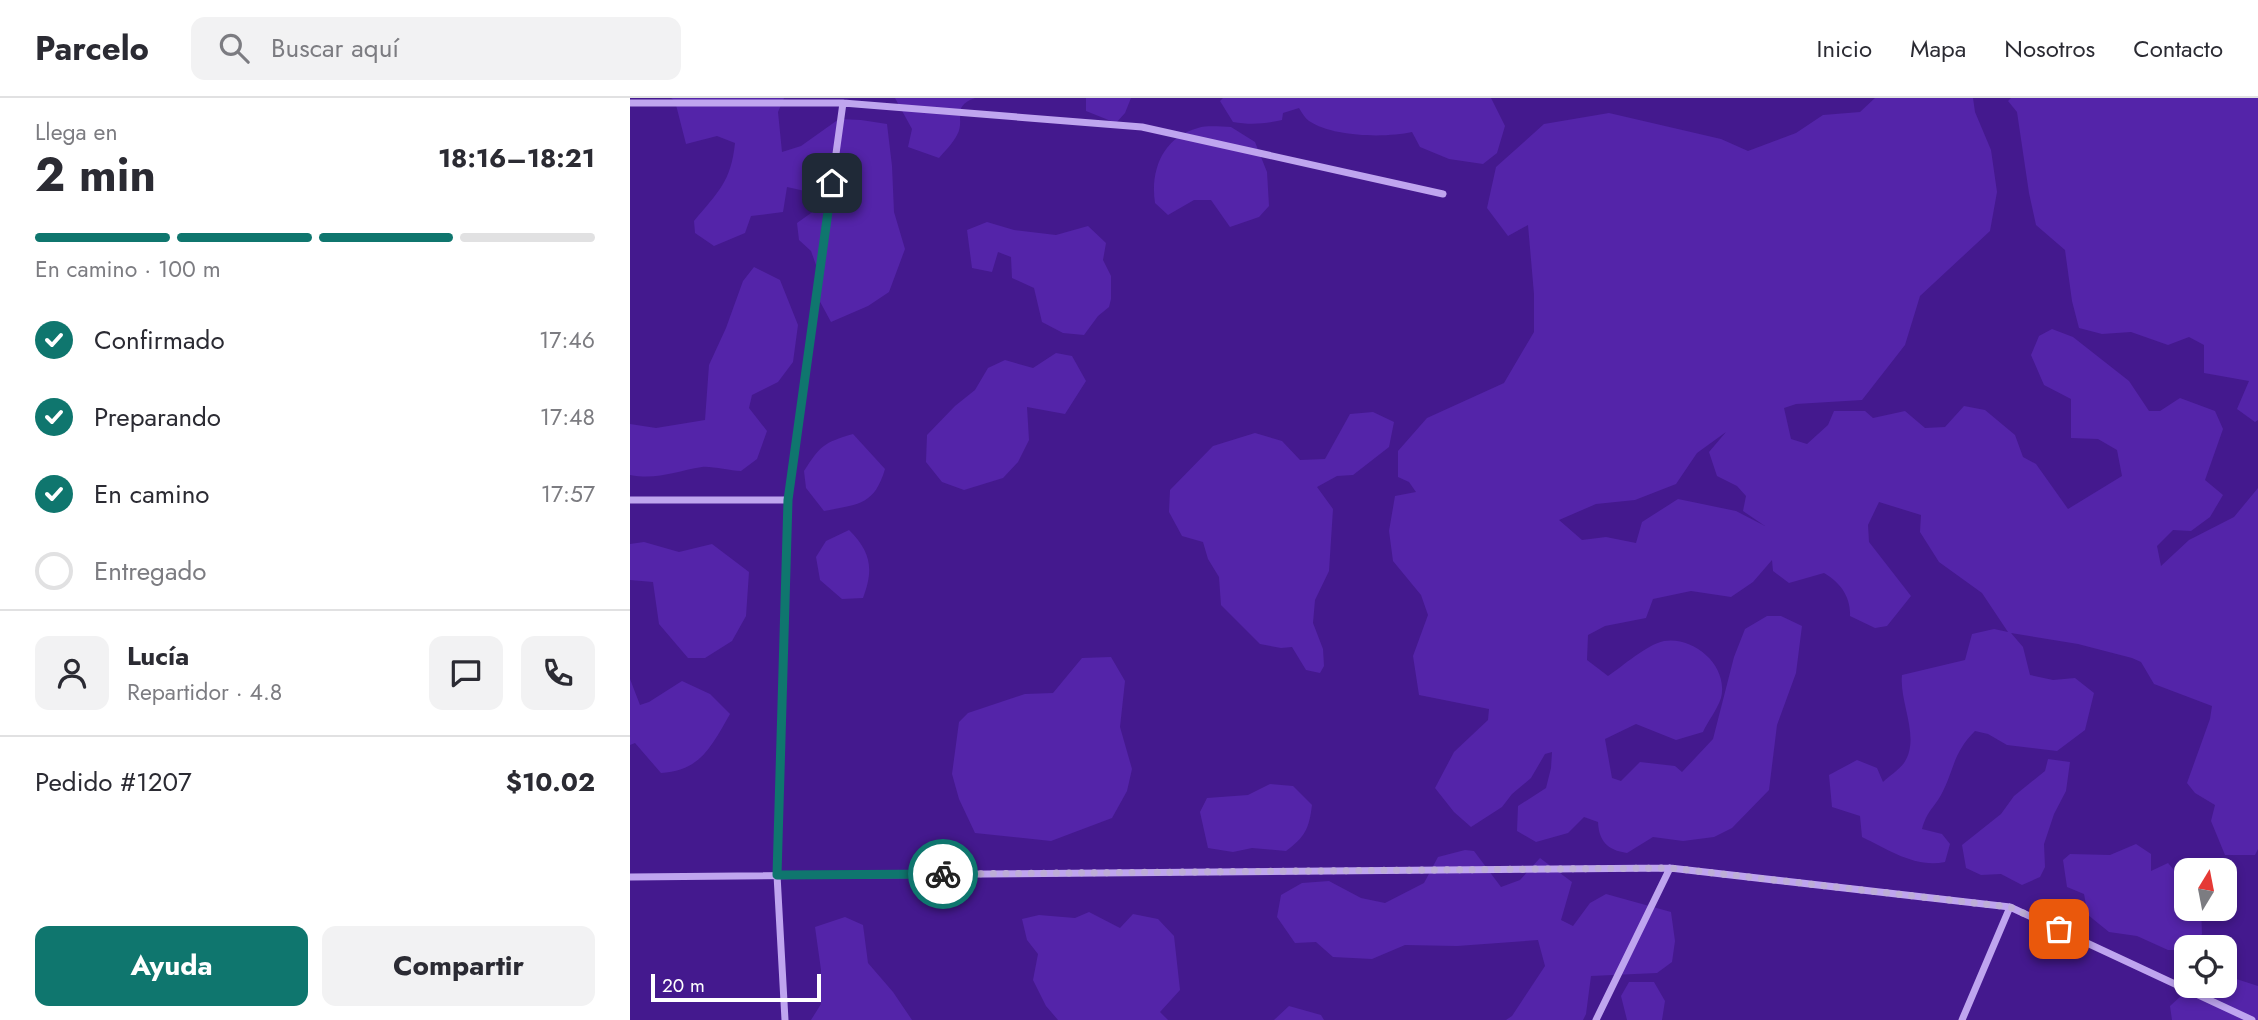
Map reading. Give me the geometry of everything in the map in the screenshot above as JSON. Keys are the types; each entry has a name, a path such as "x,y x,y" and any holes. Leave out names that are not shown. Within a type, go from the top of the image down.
{"street":[{"path":"630,103 843,103 1142,127 1443,194"},
{"path":"785,1020 777,875 788,500 843,103"},
{"path":"630,500 788,500"},
{"path":"1596,1020 1670,868"},
{"path":"630,877 1670,868 2010,907 2252,1020"},
{"path":"1962,1020 2010,907"}],"shaded area":[{"path":"671,98 784,98 778,112 782,152 801,146 839,119 887,124 894,212 905,249 889,292 868,306 831,322 817,296 816,265 811,251 799,240 797,223 818,208 805,191 787,187 783,212 751,216 745,233 714,246 695,233 694,221 727,177 735,143 717,136 686,144 675,101"},
{"path":"895,98 975,98 963,105 957,135 939,158 908,147 912,129"},
{"path":"1086,98 1131,98 1125,113 1116,123 1086,111"},
{"path":"1223,98 1491,98 1505,126 1497,153 1483,164 1449,159 1420,147 1412,132 1374,135 1331,130 1309,121 1299,108 1283,113 1282,120 1251,124 1233,122 1220,101"},
{"path":"1875,98 1973,98 1975,112 1991,150 1997,192 1990,231 1920,296 1905,345 1862,400 1796,404 1784,408 1791,439 1807,444 1828,425 1834,411 1865,411 1873,418 1905,411 1925,428 1945,427 1964,406 1985,410 2015,435 2023,457 2036,464 2068,509 2122,476 2117,450 2098,439 2071,438 2071,399 2044,385 2031,355 2039,336 2052,329 2073,337 2129,381 2149,411 2160,411 2180,398 2215,411 2223,429 2205,480 2223,495 2210,517 2191,531 2173,530 2157,546 2161,566 2189,540 2234,517 2258,488 2258,849 2255,855 2225,855 2211,821 2215,805 2195,793 2187,783 2210,719 2212,706 2154,684 2141,662 2132,658 2078,644 2011,633 2023,647 2030,675 2053,680 2075,678 2094,693 2085,730 2057,751 2007,745 1988,734 1975,731 1958,755 1946,786 1922,829 1942,834 1950,844 1945,862 1913,860 1862,837 1860,816 1832,807 1829,775 1857,760 1877,768 1883,782 1902,766 1909,753 1910,731 1903,697 1902,675 1965,660 1972,634 1994,629 2008,632 1982,593 1939,562 1920,532 1921,515 1879,502 1868,525 1869,542 1911,596 1887,626 1875,628 1850,616 1849,603 1843,591 1824,573 1789,583 1773,571 1772,560 1753,582 1731,597 1691,591 1653,599 1646,618 1605,626 1588,635 1587,660 1608,676 1635,656 1664,641 1687,643 1697,648 1707,656 1720,675 1721,698 1703,732 1676,740 1636,724 1605,739 1612,778 1621,781 1640,762 1675,766 1682,772 1713,739 1734,657 1745,629 1767,616 1781,616 1802,626 1796,673 1777,725 1769,790 1732,828 1714,837 1683,841 1653,837 1627,853 1614,850 1605,844 1598,822 1584,817 1568,833 1536,842 1517,831 1518,806 1546,788 1552,752 1545,754 1531,778 1512,794 1502,807 1471,827 1454,812 1435,788 1454,752 1488,720 1489,709 1419,695 1413,656 1428,615 1421,595 1393,561 1389,531 1395,496 1416,492 1409,482 1398,477 1398,451 1427,418 1504,383 1534,332 1534,294 1528,225 1508,236 1487,208 1496,167 1544,124 1609,113 1721,139 1748,151 1796,133 1823,115 1860,112","holes":["1726,432 1709,452 1717,476 1737,486 1746,496 1743,511 1765,526 1736,511 1678,499 1642,522 1636,543 1606,537 1582,540 1559,520 1596,504 1635,500 1676,484 1697,453"]},
{"path":"2011,98 2258,98 2258,420 2255,422 2237,409 2249,381 2204,373 2204,345 2189,337 2168,345 2131,332 2102,334 2079,328 2072,301 2065,250 2036,225 2017,112 2008,101"},
{"path":"1231,127 1255,142 1267,172 1269,206 1259,217 1230,227 1211,200 1194,200 1168,215 1155,203 1154,191 1157,167 1168,147 1186,132 1198,128"},
{"path":"987,222 1014,230 1056,235 1088,226 1106,243 1103,260 1111,276 1111,299 1109,307 1098,316 1084,335 1063,333 1042,322 1034,288 1012,278 1011,257 998,252 992,272 972,268 967,230"},
{"path":"754,267 780,280 798,325 793,362 778,382 752,395 749,408 767,431 757,459 741,471 702,467 658,476 630,475 630,424 656,428 705,420 709,365 743,281"},
{"path":"1056,353 1072,356 1086,381 1065,414 1027,407 1029,440 1018,462 1003,478 964,490 942,482 926,462 927,435 975,390 988,368 1005,360 1033,368"},
{"path":"1373,412 1394,422 1389,447 1353,475 1337,476 1317,487 1333,509 1329,571 1315,600 1313,623 1323,649 1324,666 1320,673 1306,670 1292,647 1260,644 1221,605 1219,577 1208,559 1203,542 1182,536 1169,512 1170,490 1213,446 1255,433 1282,441 1300,460 1325,459 1350,414"},
{"path":"853,434 885,469 881,481 870,497 863,501 824,511 806,488 804,471 824,446"},
{"path":"849,530 862,546 868,561 869,578 863,598 842,599 820,580 816,557 826,541"},
{"path":"644,542 679,552 712,544 749,572 746,616 732,641 705,658 688,658 659,624 653,582 630,580 630,544"},
{"path":"1111,657 1125,681 1120,727 1132,769 1127,791 1112,818 1051,841 975,833 959,799 952,774 959,722 968,713 1025,694 1053,693 1082,658"},
{"path":"630,679 640,705 682,681 710,694 730,714 711,746 696,762 675,771 661,773 635,743 630,745"},
{"path":"2048,759 2070,762 2066,791 2054,814 2044,844 2045,867 2040,877 2022,885 2001,874 1981,875 1966,868 1962,845 2001,814 2014,796 2045,771"},
{"path":"1270,784 1293,786 1312,805 1305,832 1298,841 1286,851 1252,848 1233,852 1208,848 1200,812 1207,798 1248,795"},
{"path":"2136,844 2151,854 2151,871 2168,863 2174,870 2174,921 2202,921 2201,935 2174,935 2174,950 2168,950 2137,936 2109,932 2088,915 2084,894 2067,887 2063,860 2070,854 2110,855"},
{"path":"1465,850 1474,851 1501,887 1520,880 1540,858 1572,882 1561,920 1573,926 1590,903 1606,894 1671,912 1675,941 1672,962 1657,973 1591,976 1583,1020 1506,1020 1512,1016 1545,966 1538,940 1457,946 1405,945 1372,959 1333,957 1316,942 1295,943 1277,917 1281,895 1302,883 1329,881 1361,898 1385,903 1424,883 1438,857"},
{"path":"1089,912 1120,928 1133,914 1158,919 1174,936 1180,990 1160,1012 1168,1020 1058,1020 1046,1006 1033,980 1038,954 1027,940 1022,919 1039,915 1075,918"},
{"path":"845,917 863,925 868,963 912,1020 811,1020 821,1004 821,970 815,927"},
{"path":"2237,979 2258,986 2258,1020 2172,1020 2170,1006 2179,998 2237,998"},
{"path":"1629,982 1654,982 1665,1001 1662,1020 1627,1020 1621,996"},
{"path":"1289,1006 1321,1015 1324,1020 1274,1020"}],"way so far":[{"path":"943,874 1670,868 2010,907 2059,929"}],"route":[{"path":"832,183 788,500 777,875 943,874"}]}
